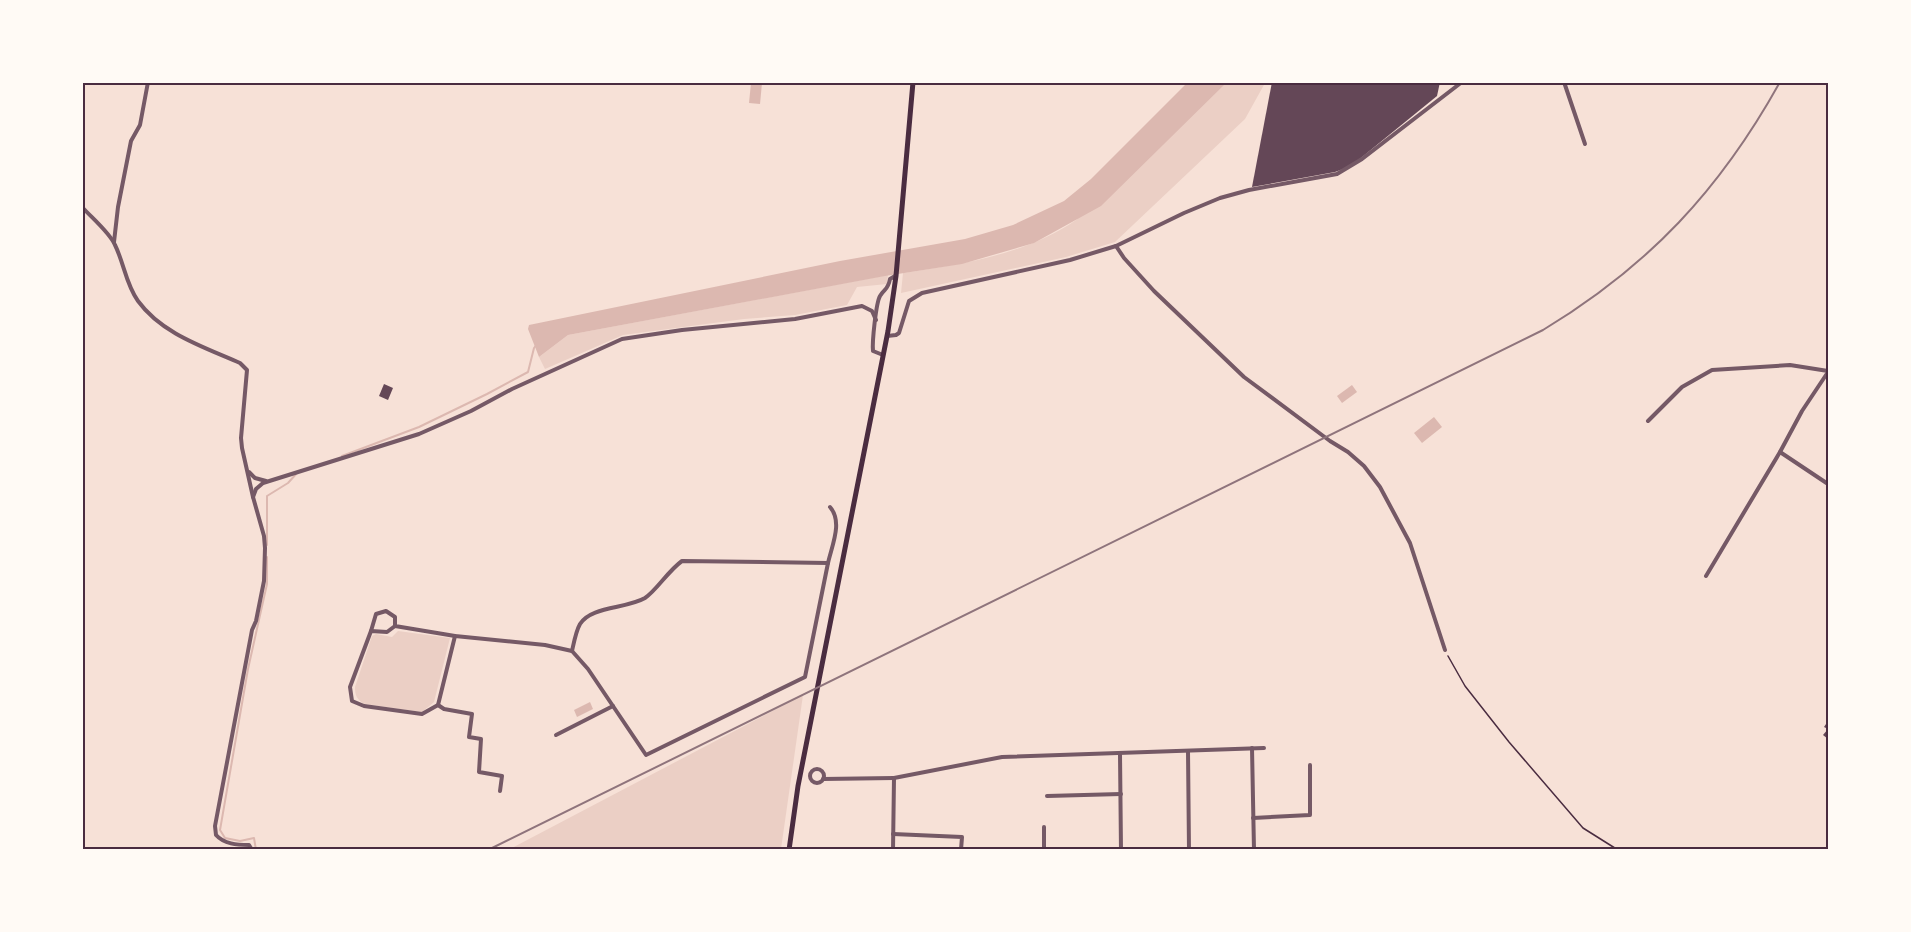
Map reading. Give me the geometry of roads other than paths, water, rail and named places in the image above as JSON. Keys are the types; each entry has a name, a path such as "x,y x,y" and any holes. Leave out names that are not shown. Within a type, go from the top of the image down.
{"main road":[{"path":"789,849 798,786 887,336 896,276 912,82"}],"street":[{"path":"114,243 118,207 131,141 140,125 148,82"},
{"path":"887,336 899,333 909,301 916,295 1070,260 1116,246 1220,198 1249,190 1336,174 1362,159 1462,82"},
{"path":"1564,82 1585,144"},
{"path":"82,207 114,243 138,302 158,322 245,366 249,374 241,438 264,536 264,581 250,640 216,835 220,839 235,844 249,845 252,849"},
{"path":"1116,246 1154,291 1244,377 1364,466 1380,487 1410,543 1445,650"},
{"path":"883,356 873,351 876,320 880,297 887,289 890,279 896,276"},
{"path":"253,497 259,486 269,481 419,434 622,339 682,330 795,319 862,306 872,311 876,320"},
{"path":"1648,421 1682,387 1712,370 1790,364 1828,371 1802,411 1706,576"},
{"path":"1780,452 1828,484"},
{"path":"247,469 255,478 269,481"},
{"path":"395,626 455,636 545,645 572,651 588,669 646,756 805,677 837,522 835,513 830,507"},
{"path":"572,651 579,625 588,614 621,607 646,597 671,569 682,561 828,563"},
{"path":"371,631 387,633 395,626 395,617 386,611 376,614 350,687 352,701 364,706 422,714 438,705 455,636"},
{"path":"438,705 444,709 472,714 469,737 481,739 479,772 502,776 500,791"},
{"path":"556,735 613,706"},
{"path":"1252,748 1254,849"},
{"path":"1252,748 1254,849"},
{"path":"823,779 907,777 999,758 1264,748"},
{"path":"1188,751 1189,849"},
{"path":"1120,754 1121,849"},
{"path":"1253,818 1310,815 1310,765"},
{"path":"892,849 894,777"},
{"path":"1047,796 1121,794"},
{"path":"1044,827 1044,849"},
{"path":"893,834 962,837 961,849"}],"waterway":[{"path":"342,456 419,427 528,372 537,344"},
{"path":"267,545 267,496 288,483 297,473"},
{"path":"256,850 254,838 240,841 225,838 220,830 248,669 267,584 267,557"}],"railway":[{"path":"488,850 1543,330 1616,279 1649,252 1679,222 1733,157 1780,82"}]}
